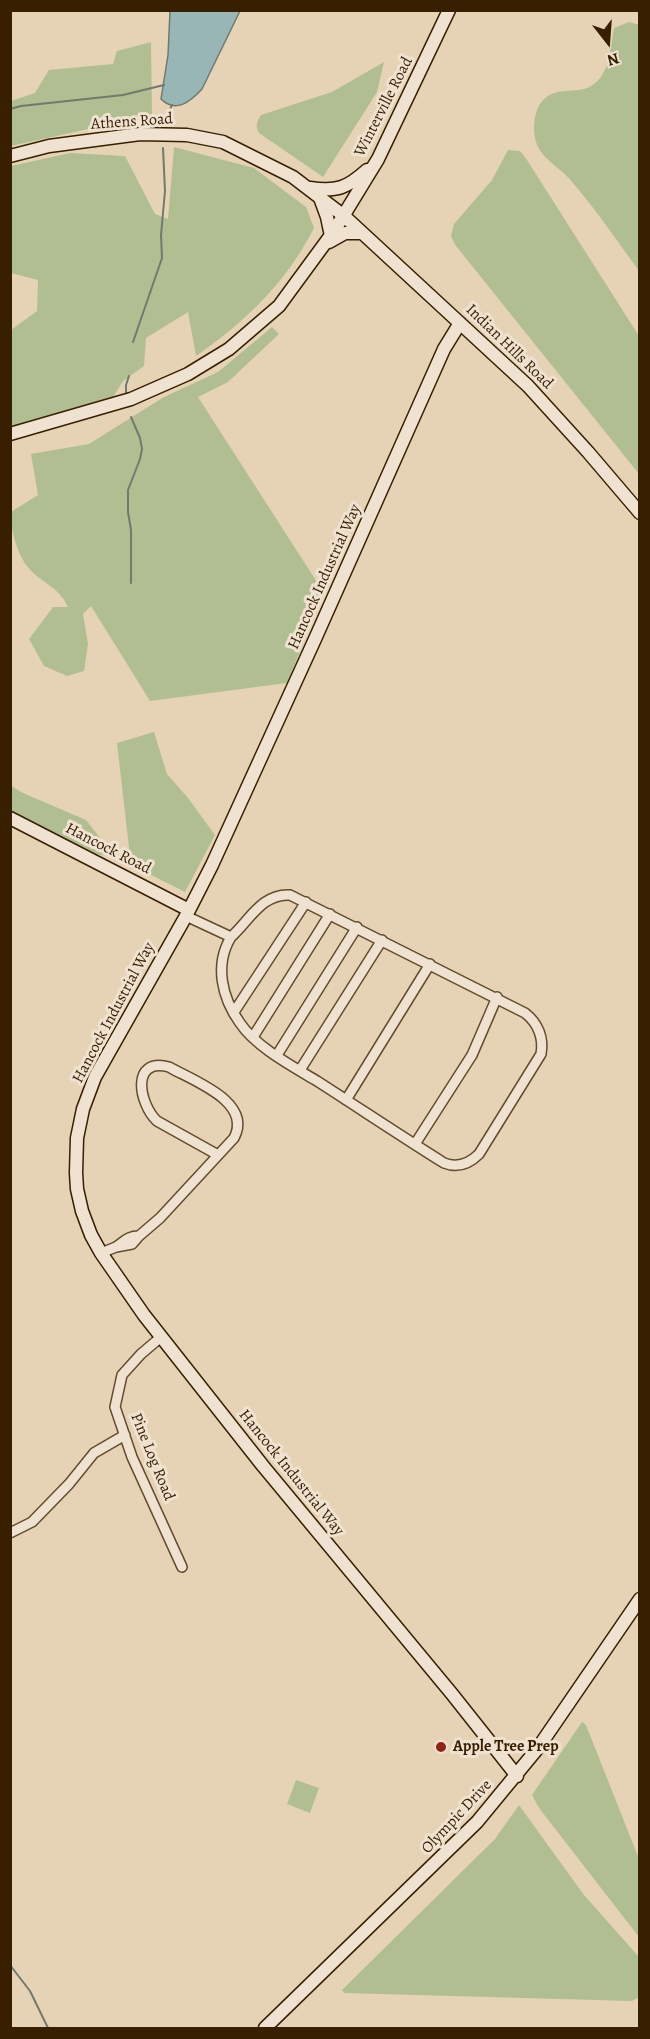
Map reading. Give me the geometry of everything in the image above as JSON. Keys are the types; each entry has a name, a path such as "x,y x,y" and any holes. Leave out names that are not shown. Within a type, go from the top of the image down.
{"street":[{"name":"Winterville Road","path":"10,434 148,393 188,374 229,349 279,306 328,240 378,159 449,10"},
{"name":"Athens Road","path":"10,156 50,146 140,134 187,135 233,146 293,177 344,216"},
{"path":"307,188 325,190 348,186 378,159"},
{"path":"319,197 327,217 328,240 345,233 362,233"},
{"name":"Indian Hills Road","path":"344,216 528,386 639,513"},
{"name":"Hancock Industrial Way","path":"460,323 444,349 212,865 188,913 95,1077 83,1108 75,1155 77,1190 87,1223 101,1253 161,1337 263,1466 517,1776"},
{"name":"Hancock Road","path":"10,818 188,913"},
{"path":"290,895 330,914 531,1017 540,1032 542,1054 479,1154 472,1161 449,1165 277,1055 253,1037 239,1022 223,984 221,967 223,951 231,937 265,900 271,897 290,895"},
{"path":"234,1012 306,902"},
{"path":"188,913 231,937"},
{"path":"253,1037 330,914"},
{"path":"277,1055 357,927"},
{"path":"300,1070 382,940"},
{"path":"346,1100 430,964"},
{"path":"415,1144 468,1061 497,998"},
{"path":"101,1253 116,1246 132,1244 160,1218 218,1155 237,1131 238,1118 225,1098 169,1067 162,1065 148,1069 143,1074 142,1095 151,1116 218,1155"},
{"name":"Pine Log Road","path":"161,1337 141,1354 122,1376 115,1407 132,1457 159,1512 182,1567"},
{"path":"10,1533 32,1522 69,1484 94,1453 125,1435"},
{"name":"Olympic Drive","path":"266,2028 456,1845 517,1776 639,1599"}],"green space":[{"path":"629,22 640,25 639,271 569,178 541,152 534,134 536,112 543,100 552,94 579,90 597,82 609,57 614,28"},
{"path":"151,42 152,115 11,146 11,101 35,93 49,70 113,64 117,51"},
{"path":"384,62 377,92 323,177 259,133 257,124 261,115 332,92"},
{"path":"174,147 254,168 306,207 314,228 303,248 263,300 232,329 196,356 188,312 146,338 144,366 123,381 112,399 11,428 11,330 37,311 38,280 11,273 11,166 70,153 125,156 155,214 168,219"},
{"path":"508,150 520,151 527,160 639,336 639,474 456,246 451,236 454,224 492,180"},
{"path":"272,327 279,334 228,382 198,397 324,593 287,683 150,701 91,606 83,614 88,644 84,671 67,676 44,666 29,639 53,607 68,607 54,589 27,566 13,533 11,512 38,495 31,454 89,444 164,397 218,372"},
{"path":"154,732 167,774 215,835 185,892 131,865 117,743"},
{"path":"10,785 23,793 86,820 115,857 96,854 11,812"},
{"path":"582,1722 586,1725 639,1859 639,1937 539,1808 532,1795"},
{"path":"296,1780 319,1788 310,1813 287,1804"},
{"path":"519,1805 584,1895 639,1957 639,1997 632,2001 344,1993 342,1990 495,1839"}],"water":[{"path":"170,11 240,11 202,89 193,98 178,106 161,99 168,55"}],"waterway":[{"path":"10,109 123,95 164,85"},
{"path":"164,122 172,105"},
{"path":"133,342 162,258 161,235 165,191 163,148"},
{"path":"126,396 129,376"},
{"path":"131,417 142,449 128,490 131,583"},
{"path":"10,1965 30,1991 48,2028"}],"place":[{"name":"Apple Tree Prep","path":"441,1747"}]}
